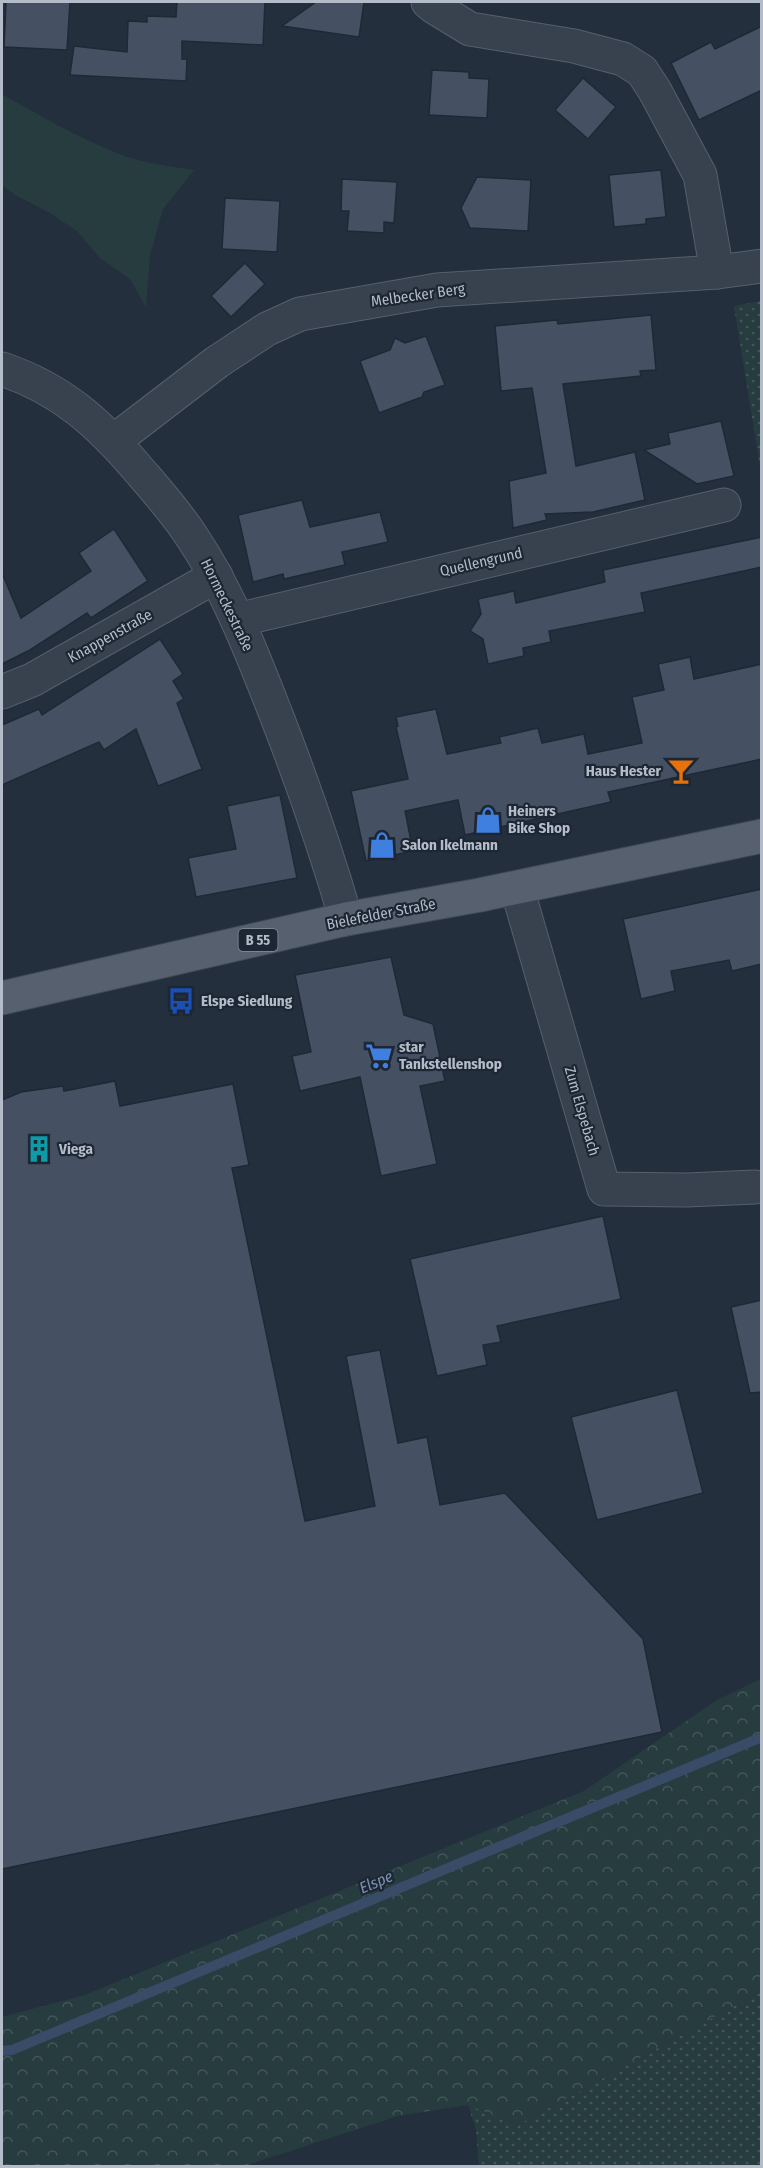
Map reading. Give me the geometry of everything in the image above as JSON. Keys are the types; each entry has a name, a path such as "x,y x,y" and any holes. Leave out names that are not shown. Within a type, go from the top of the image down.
{"main road":[{"name":"Bielefelder Straße","path":"2,998 346,919 517,888 762,836"}],"street":[{"path":"428,2 470,29 574,46 623,59 642,71 700,175 717,272"},
{"name":"Melbecker Berg","path":"114,441 216,362 267,328 300,314 437,290 717,272 762,266"},
{"name":"Hormeckestraße","path":"2,369 28,378 79,408 114,441 169,504 192,537 216,576 237,620 298,772 328,857 346,919"},
{"name":"Quellengrund","path":"237,620 724,505"},
{"name":"Knappenstraße","path":"2,692 32,680 216,576"},
{"name":"Zum Elspebach","path":"517,888 604,1189 687,1190 755,1187"}],"green space":[{"path":"2,94 73,133 117,153 145,162 194,170 163,209 150,255 146,307 130,279 100,258 78,232 2,185"},
{"path":"762,301 761,472 734,306"},
{"path":"761,1679 761,1991 518,2125 468,2105 398,2116 244,2166 2,2166 2,2017 85,1995 584,1791 717,1700"},
{"path":"761,1991 761,2166 479,2166 476,2130 468,2105 518,2125"}],"building":[{"path":"6,2 70,2 67,50 4,47"},
{"path":"177,2 265,2 263,45 182,41 182,59 187,59 186,81 70,75 74,46 127,52 128,21 147,22 147,16 176,17"},
{"path":"316,2 364,2 359,37 282,26"},
{"path":"762,26 762,90 699,120 671,63 711,42 715,49"},
{"path":"432,70 469,72 469,78 489,79 487,118 429,115"},
{"path":"583,78 616,107 588,139 555,110"},
{"path":"661,170 666,217 646,219 646,224 614,227 609,175"},
{"path":"477,177 531,180 528,231 470,228 461,208"},
{"path":"342,179 397,182 394,223 384,222 384,233 347,231 349,211 341,211"},
{"path":"225,198 280,201 277,252 222,249"},
{"path":"245,263 265,284 231,317 211,296"},
{"path":"651,315 656,370 640,371 641,376 563,384 576,466 635,452 645,500 593,512 545,514 547,520 513,528 509,481 546,473 532,388 501,391 495,326 557,320 558,324"},
{"path":"426,336 445,385 424,392 422,397 379,413 360,361 390,350 395,338 405,343"},
{"path":"721,421 734,476 697,484 644,450 670,444 668,433"},
{"path":"302,500 310,527 380,512 388,542 342,552 345,565 284,579 283,574 253,582 238,515"},
{"path":"114,529 148,581 91,618 87,613 30,650 2,664 2,573 21,618 91,571 79,553"},
{"path":"762,537 762,567 641,593 645,612 549,631 551,642 523,648 524,656 488,664 483,639 470,631 481,614 478,599 514,591 516,603 605,582 603,570"},
{"path":"160,639 183,674 173,681 184,699 177,703 202,769 158,786 136,729 104,750 99,742 2,785 2,725 39,709 42,715"},
{"path":"690,657 694,679 762,664 762,759 608,792 611,802 465,835 458,800 405,811 413,851 366,861 351,791 408,779 396,727 398,726 396,717 436,709 447,754 501,743 499,737 538,728 542,743 584,734 588,754 642,743 632,697 664,690 658,664"},
{"path":"280,795 297,878 196,897 188,858 236,849 227,806"},
{"path":"762,889 762,964 732,971 729,960 671,971 675,991 641,999 623,919"},
{"path":"391,957 404,1015 433,1024 445,1081 420,1086 437,1164 381,1176 360,1077 300,1091 292,1056 311,1052 295,975"},
{"path":"115,1081 120,1106 233,1084 249,1165 232,1168 305,1521 375,1506 346,1356 380,1350 398,1443 427,1437 440,1505 505,1493 643,1639 662,1732 2,1869 2,1100 21,1092 63,1086 64,1091"},
{"path":"603,1216 621,1299 497,1326 501,1342 483,1345 487,1365 437,1376 410,1259"},
{"path":"762,1300 762,1392 750,1393 731,1307"},
{"path":"677,1390 703,1493 597,1520 571,1417"}],"waterway":[{"name":"Elspe","path":"2,2051 12,2050 762,1737"}],"place":[{"name":"Haus Hester","path":"681,771"},
{"name":"Heiners Bike Shop","path":"488,820"},
{"name":"Salon Ikelmann","path":"382,845"},
{"name":"Elspe Siedlung","path":"181,1001"},
{"name":"star Tankstellenshop","path":"379,1056"},
{"name":"Viega","path":"39,1149"}]}
